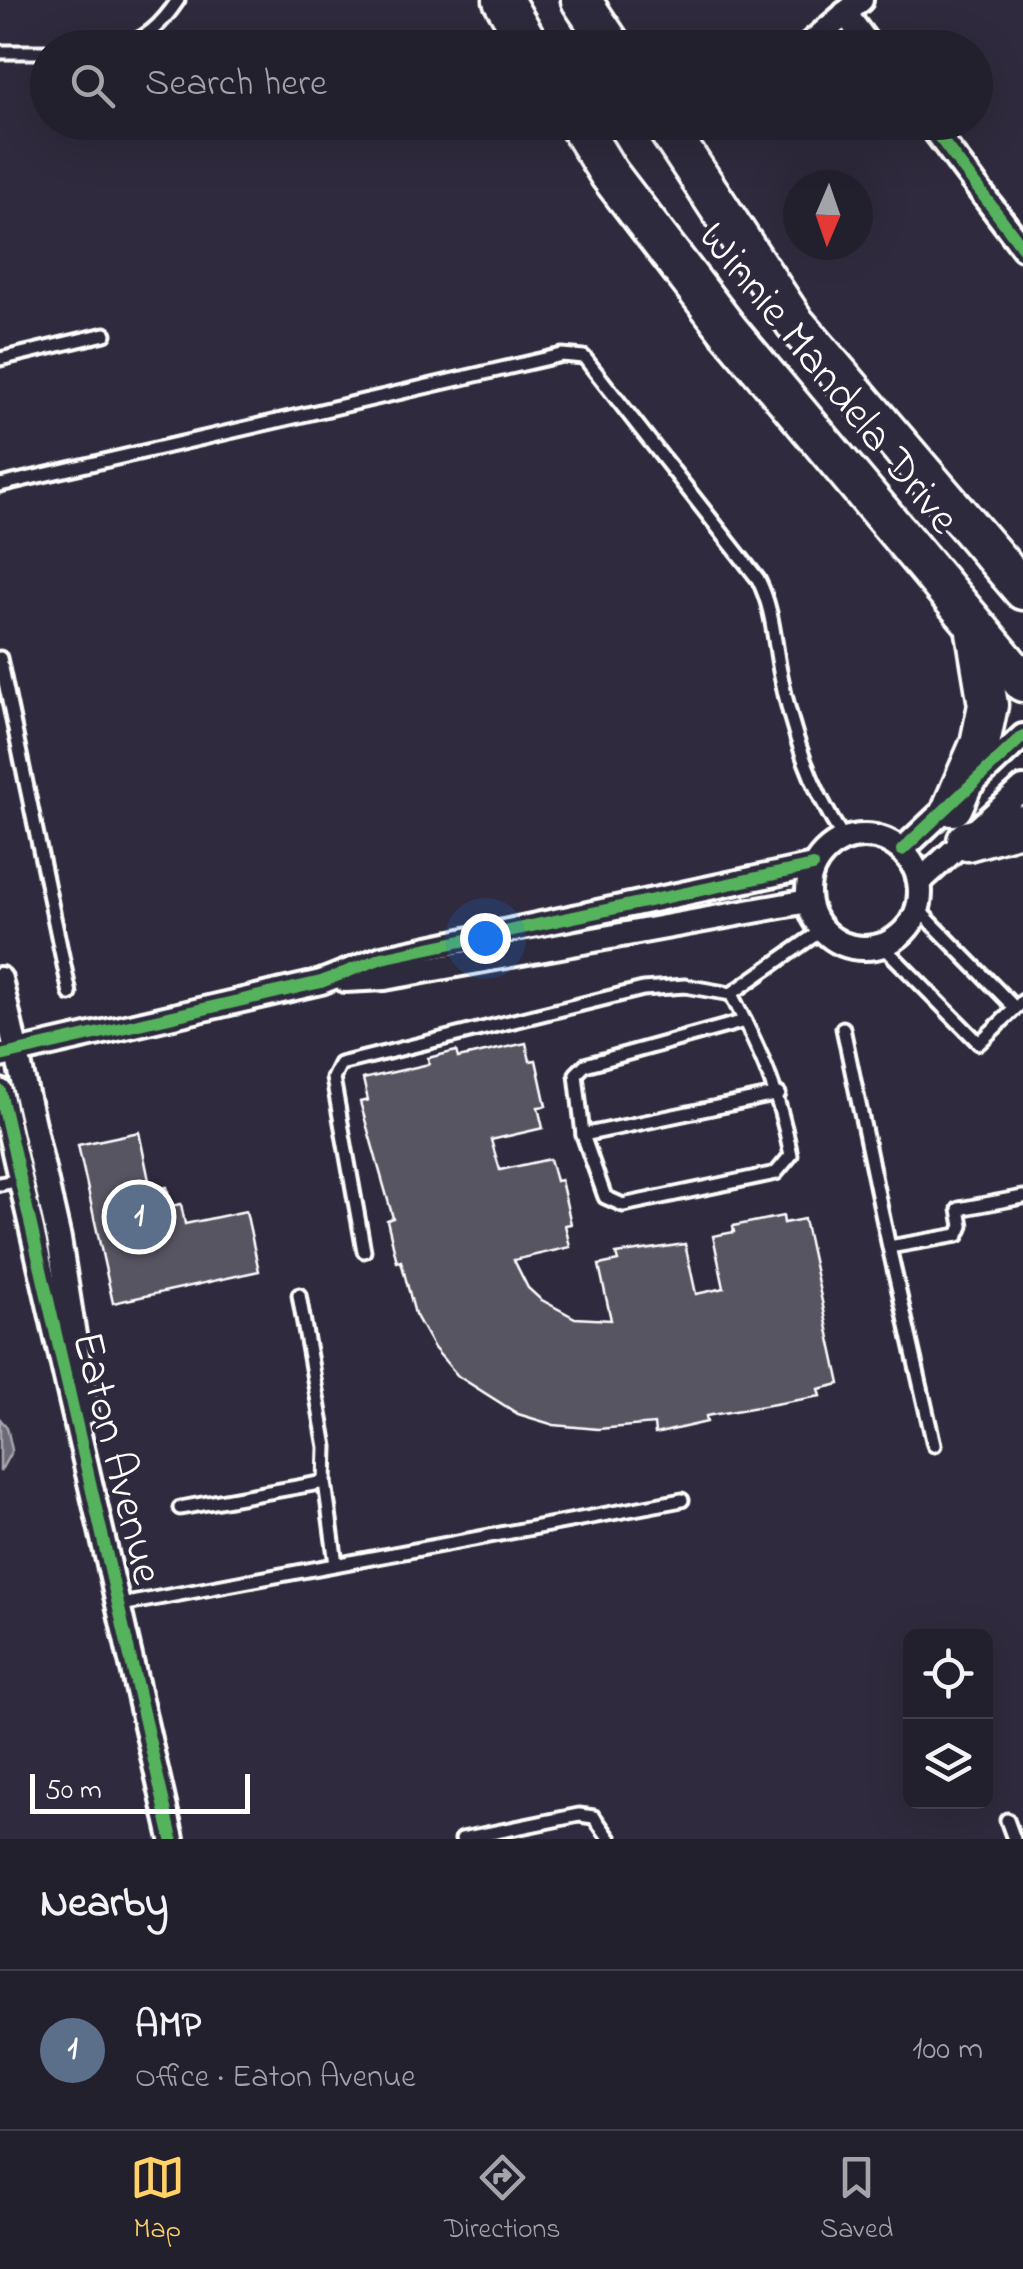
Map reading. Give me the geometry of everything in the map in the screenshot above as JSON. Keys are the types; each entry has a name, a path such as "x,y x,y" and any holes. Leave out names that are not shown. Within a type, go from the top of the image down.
{"main road":[{"path":"503,0 520,30"},
{"path":"580,0 601,30"},
{"name":"Winnie Mandela Drive","path":"588,140 609,174 729,332 1023,682"},
{"name":"Winnie Mandela Drive","path":"676,140 796,322 1023,590"},
{"path":"974,626 988,705 960,824 1023,825"}],"street":[{"path":"826,30 853,6 863,30"},
{"path":"942,140 1023,248"},
{"path":"920,881 902,850 885,839 864,835 844,839 826,850 814,866 808,900 822,930 850,946 882,945 910,925 918,909 920,881 1023,736"},
{"path":"902,850 960,824 1023,788"},
{"path":"9,1054 321,982 382,958 814,866"},
{"path":"321,982 385,978 808,900"},
{"name":"Eaton Avenue","path":"0,979 9,1054 69,1296 101,1520"},
{"name":"Eaton Avenue","path":"0,1091 10,1182 101,1520 172,1839"}],"lane":[{"path":"154,30 178,0"},
{"path":"0,52 30,52"},
{"path":"0,360 105,334"},
{"path":"0,485 562,355 584,357 758,580 768,602 793,730 819,800 844,839"},
{"path":"0,658 70,994"},
{"path":"882,945 979,1043 1019,1004 918,909"},
{"path":"364,1251 333,1078 340,1064 643,989 685,986 731,994 822,930"},
{"path":"731,994 745,1021 779,1094 790,1155 776,1173 623,1205 605,1197 583,1135 574,1082 585,1065 745,1021"},
{"path":"844,1028 934,1445"},
{"path":"583,1135 779,1094"},
{"path":"890,1247 958,1234 962,1226 958,1209 1023,1197"},
{"path":"299,1295 326,1447 325,1482 336,1564"},
{"path":"180,1508 325,1482"},
{"path":"121,1605 682,1500"},
{"path":"462,1839 579,1814 594,1816 610,1839"},
{"path":"1007,1820 1014,1839"}],"shaded area":[{"path":"0,1419 7,1427 12,1450 0,1472"}],"building":[{"path":"526,1043 530,1061 536,1060 546,1106 538,1107 543,1128 491,1140 500,1170 550,1159 556,1181 561,1180 571,1224 565,1225 570,1247 514,1260 528,1288 575,1318 611,1320 599,1265 618,1261 616,1254 685,1244 696,1294 724,1288 713,1236 734,1232 733,1226 783,1216 784,1223 804,1219 840,1384 819,1389 821,1396 706,1416 707,1422 655,1434 654,1424 598,1429 554,1425 518,1414 458,1376 434,1348 415,1314 401,1261 397,1262 387,1220 393,1218 360,1102 368,1100 363,1079 429,1064 428,1058 456,1051 458,1058"},
{"path":"139,1132 151,1190 167,1187 171,1206 181,1204 185,1224 246,1211 259,1271 113,1303 78,1145"}],"cycle path":[{"path":"942,140 1023,248"},
{"path":"902,850 1023,736"},
{"path":"0,1056 321,982 382,958 813,866"},
{"path":"0,1091 172,1839"}],"place":[{"name":"AMP","path":"139,1217"}]}
